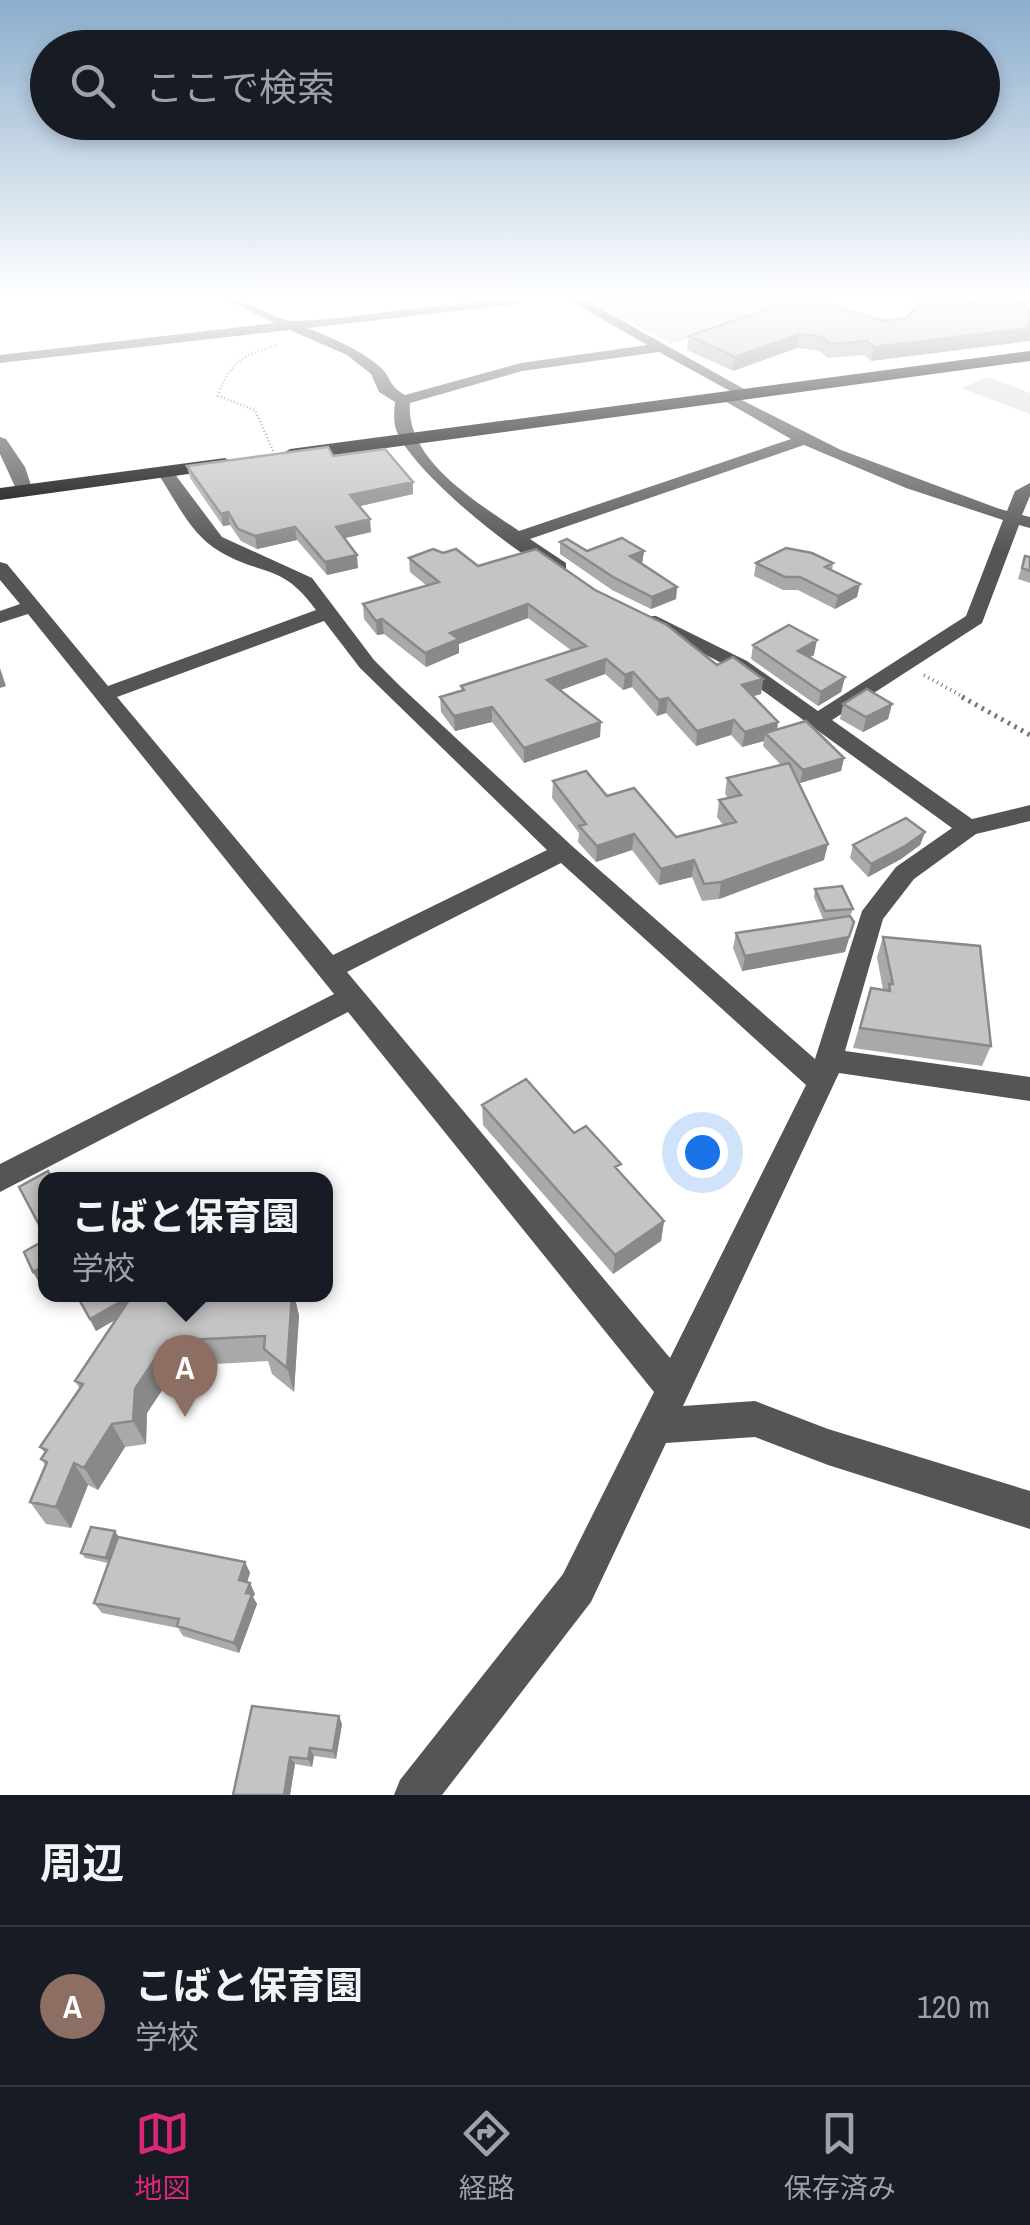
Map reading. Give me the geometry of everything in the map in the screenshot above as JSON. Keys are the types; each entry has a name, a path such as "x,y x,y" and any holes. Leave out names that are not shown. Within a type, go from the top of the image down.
{"highway":[{"path":"276,457 821,384"},
{"path":"0,494 239,462"}],"street":[{"path":"382,384 403,400 459,384"},
{"path":"719,384 802,440 1023,521"},
{"path":"403,400 400,417 408,439 454,490 574,577"},
{"path":"517,538 802,440"},
{"path":"0,442 17,468 25,491"},
{"path":"165,472 214,540 295,573 380,677 562,852 826,1071 1030,1089"},
{"path":"818,720 975,619 1023,521 1022,495 1030,488"},
{"path":"0,568 672,1387"},
{"path":"0,617 32,607"},
{"path":"102,695 326,612"},
{"path":"637,614 740,665 968,828"},
{"path":"415,1795 576,1588 658,1426 672,1387 826,1071 872,917 905,873 968,828 1030,813"},
{"path":"329,969 562,852"},
{"path":"0,1179 352,997"},
{"path":"658,1426 755,1419 828,1447 1030,1510"}],"path":[{"path":"221,384 218,396 256,410 276,457"},
{"path":"905,664 1030,735"}],"shaded area":[{"path":"972,384 1006,384 1030,393 1030,414 961,388"}],"building":[{"path":"328,447 333,456 385,449 413,482 350,495 370,519 336,527 357,555 325,562 295,527 255,536 238,529 228,512 221,514 187,466"},
{"path":"622,538 644,551 630,556 677,587 652,597 560,542 567,539 587,551"},
{"path":"786,548 812,553 833,563 825,567 860,584 838,596 800,577 785,577 756,563"},
{"path":"433,549 443,553 456,549 478,566 536,549 595,590 667,625 717,665 733,657 763,679 742,685 778,722 745,732 734,720 697,731 668,698 659,700 633,672 625,675 606,659 547,680 601,722 524,748 492,707 454,716 440,697 464,690 461,686 586,646 528,604 450,633 459,639 425,653 382,619 376,621 363,604 439,582 409,558"},
{"path":"1025,556 1030,557 1030,571 1022,568"},
{"path":"789,625 817,640 798,651 845,677 821,692 753,645"},
{"path":"867,689 892,704 866,717 843,704"},
{"path":"806,721 844,758 803,770 765,733"},
{"path":"789,763 828,844 721,882 704,884 694,860 661,869 634,834 597,846 579,826 586,824 553,781 586,771 607,796 634,788 676,837 736,822 719,800 741,795 727,778"},
{"path":"906,818 925,832 871,864 853,845"},
{"path":"842,886 853,909 825,911 815,889"},
{"path":"850,916 854,922 849,937 745,956 736,933"},
{"path":"883,937 980,946 991,1046 860,1028 871,988 890,991 889,984 893,984"},
{"path":"526,1079 574,1133 586,1126 621,1164 615,1167 664,1221 615,1255 482,1105"},
{"path":"38,1177 38,1223 19,1187"},
{"path":"38,1244 38,1269 33,1272 24,1252"},
{"path":"80,1302 120,1302 90,1319"},
{"path":"128,1302 291,1302 287,1368 264,1349 265,1336 167,1341 135,1389 133,1421 112,1424 84,1468 74,1463 56,1507 30,1502 47,1462 41,1459 47,1450 40,1447 83,1384 75,1381"},
{"path":"91,1527 115,1531 106,1558 81,1553"},
{"path":"118,1537 245,1562 239,1580 250,1583 246,1593 252,1594 234,1643 177,1626 179,1619 94,1603"},
{"path":"252,1706 339,1716 333,1751 310,1748 308,1759 290,1757 284,1795 233,1795"}],"place":[{"name":"こばと保育園","path":"185,1417"}]}
